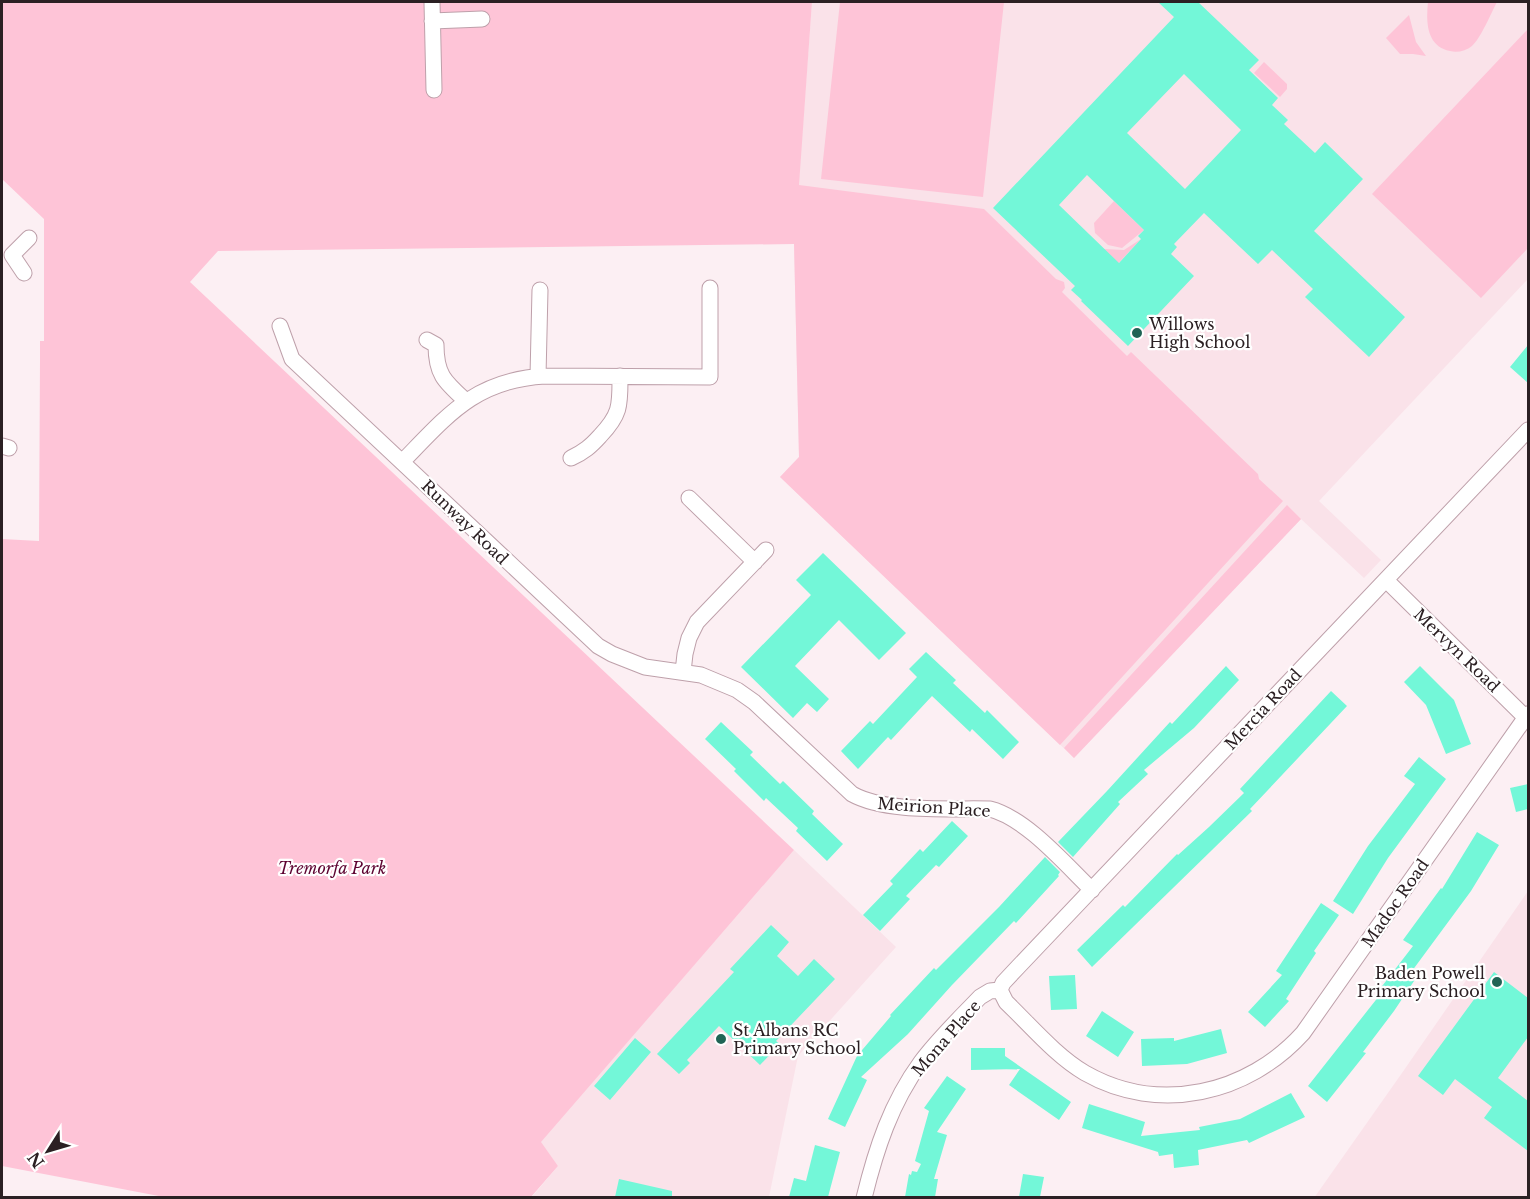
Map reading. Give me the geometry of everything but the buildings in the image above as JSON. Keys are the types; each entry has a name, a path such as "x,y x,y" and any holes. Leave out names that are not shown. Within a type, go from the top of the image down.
{"street":[{"path":"432,2 434,90"},
{"path":"432,21 482,19"},
{"path":"24,273 7,256 29,238"},
{"path":"402,462 466,400 498,384 538,376 710,377 710,288"},
{"path":"538,376 540,290"},
{"name":"Runway Road","path":"280,326 292,359 584,635 598,646 645,667 683,672"},
{"path":"427,340 436,345 439,373 447,384 466,400"},
{"path":"571,458 585,452 613,422 618,410 620,376"},
{"name":"Mercia Road","path":"1000,990 1018,967 1528,430"},
{"path":"689,498 755,562"},
{"path":"683,672 689,638 697,622 766,550"},
{"name":"Mervyn Road","path":"1386,580 1528,717"},
{"name":"Meirion Place","path":"683,672 701,675 722,683 754,702 852,795 886,806 990,809 1002,812 1026,828 1092,890"},
{"name":"Madoc Road","path":"1000,990 1006,1002 1070,1062 1109,1084 1131,1092 1181,1095 1226,1084 1255,1072 1280,1056 1303,1033 1528,717"},
{"name":"Mona Place","path":"864,1197 881,1136 908,1082 922,1061 980,998 990,991 1000,990"}],"shaded area":[{"name":"Willows High School","path":"812,2 1528,2 1528,279 1319,501 1381,560 1364,578 1301,519 1074,758 780,477 799,457 794,244"},
{"name":"St Albans RC Primary School","path":"794,850 896,947 798,1056 769,1197 531,1198 558,1166 540,1142"},
{"name":"Baden Powell Primary School","path":"1528,891 1528,1197 1314,1198 1402,1073"}],"green space":[{"name":"Tremorfa Park","path":"2,2 812,2 799,185 984,209 1056,279 1064,282 1065,288 1062,292 1127,356 1131,352 1283,501 1060,745 780,477 799,457 794,244 218,251 190,282 794,850 541,1142 558,1166 531,1197 164,1197 2,1166 2,539 39,541 40,341 44,341 44,219 2,179"},
{"path":"840,2 1004,2 983,197 821,179"},
{"path":"1428,2 1497,2 1472,46 1456,52 1442,48 1432,38 1427,17"},
{"path":"1409,15 1416,42 1426,56 1400,54 1386,38"},
{"path":"1528,29 1528,248 1481,298 1372,194"},
{"path":"1264,62 1287,84 1287,89 1280,97 1254,73"},
{"path":"1114,201 1144,230 1122,248 1108,245 1095,233 1094,223"},
{"path":"1141,239 1087,297 1103,249 1124,250"},
{"path":"1287,505 1301,519 1074,758 1064,748"}],"place":[{"name":"Willows High School","path":"1137,333"},
{"name":"Baden Powell Primary School","path":"1497,982"},
{"name":"St Albans RC Primary School","path":"721,1039"}]}
